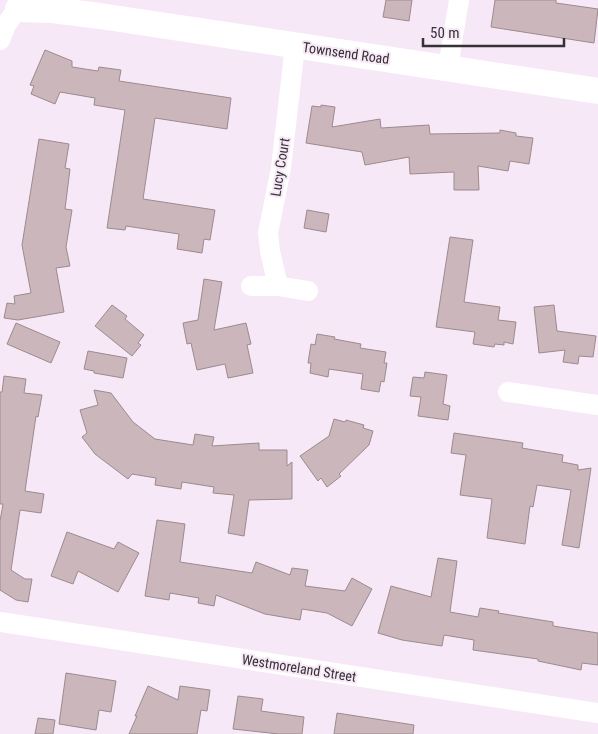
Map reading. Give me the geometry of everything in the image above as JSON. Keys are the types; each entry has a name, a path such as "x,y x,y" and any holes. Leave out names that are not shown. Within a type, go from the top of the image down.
{"main road":[{"name":"Townsend Road","path":"59,0 76,9 95,15"},
{"name":"Townsend Road","path":"14,10 52,10 95,15 598,91"}],"street":[{"path":"448,68 458,0"},
{"path":"0,40 14,10"},
{"name":"Lucy Court","path":"278,286 268,234 281,168 295,46"},
{"path":"251,286 278,286 308,291"},
{"path":"508,392 598,405"},
{"name":"Westmoreland Street","path":"0,622 598,714"}],"building":[{"path":"386,0 412,0 409,21 383,17"},
{"path":"495,0 556,0 556,3 598,9 594,43 491,27"},
{"path":"45,50 72,61 72,67 98,71 99,67 121,70 119,81 231,98 227,129 155,118 143,199 215,210 210,240 204,239 202,253 177,249 179,234 126,226 125,230 107,228 125,110 94,105 95,98 60,92 55,104 31,94 34,86 30,85"},
{"path":"321,105 335,107 332,127 380,119 381,128 429,125 430,134 500,133 500,130 516,133 516,136 533,138 529,164 510,161 508,171 478,166 479,190 454,190 454,172 410,174 409,157 365,165 362,152 306,143 312,106 321,107"},
{"path":"39,139 69,144 65,168 70,169 65,209 72,210 66,247 70,266 56,268 64,312 18,320 4,318 7,303 15,304 14,296 31,293 22,245"},
{"path":"307,210 329,214 326,232 304,228"},
{"path":"450,237 473,240 464,302 500,307 498,320 516,322 513,344 504,342 504,345 495,344 494,347 473,344 475,332 436,327"},
{"path":"204,279 222,282 214,330 246,323 251,344 247,345 253,373 228,378 225,364 197,370 191,343 187,344 183,323 198,320"},
{"path":"112,305 127,316 125,319 144,335 138,343 141,345 132,356 95,326"},
{"path":"554,305 557,331 596,336 593,357 579,356 578,364 563,362 565,350 539,353 534,307"},
{"path":"16,323 60,342 51,363 7,344"},
{"path":"317,334 361,344 360,348 386,352 384,363 387,363 384,382 381,381 379,392 361,389 363,374 329,369 328,377 310,373 311,363 308,363 311,344 315,345"},
{"path":"88,351 127,358 123,378 94,373 94,371 84,369"},
{"path":"425,372 447,375 443,404 450,406 448,420 418,416 421,397 410,396 413,377 424,378"},
{"path":"4,376 26,379 24,393 42,395 38,417 36,416 25,491 44,494 41,513 20,510 11,570 25,579 32,579 28,602 16,600 0,590 0,521 3,504 0,504 0,392 2,392"},
{"path":"94,390 111,393 133,422 155,439 193,445 195,434 214,437 212,446 259,443 259,450 287,450 287,466 292,462 292,499 249,500 244,536 228,533 234,495 213,493 214,487 182,482 181,489 155,485 156,478 132,474 128,479 95,454 82,437 87,433 80,410 98,405"},
{"path":"334,419 364,425 363,428 373,431 369,445 339,474 341,476 327,487 321,478 318,481 300,456 329,436"},
{"path":"454,433 523,443 522,448 563,455 562,462 578,465 578,470 591,468 579,548 562,545 571,490 537,485 533,507 530,506 525,544 487,538 492,499 460,495 466,455 451,453"},
{"path":"157,520 185,524 180,562 252,573 256,562 290,575 292,568 308,570 305,586 345,591 352,578 372,589 352,626 327,613 302,609 300,620 265,614 216,595 214,606 198,603 199,598 170,593 169,600 145,596"},
{"path":"67,532 114,549 118,542 139,553 118,592 78,571 73,584 51,576"},
{"path":"438,558 457,561 450,612 478,617 480,608 499,611 498,613 553,622 553,626 598,633 598,665 582,663 581,670 538,661 538,659 473,650 474,640 444,635 442,646 402,640 378,633 391,586 431,597"},
{"path":"66,673 116,681 111,712 99,710 96,730 59,724"},
{"path":"148,686 178,700 180,686 210,690 207,711 201,710 197,734 129,734"},
{"path":"238,696 263,699 261,711 304,717 302,734 279,734 233,729"},
{"path":"337,713 414,725 413,734 334,734"},
{"path":"38,718 55,720 53,734 35,734"}]}
